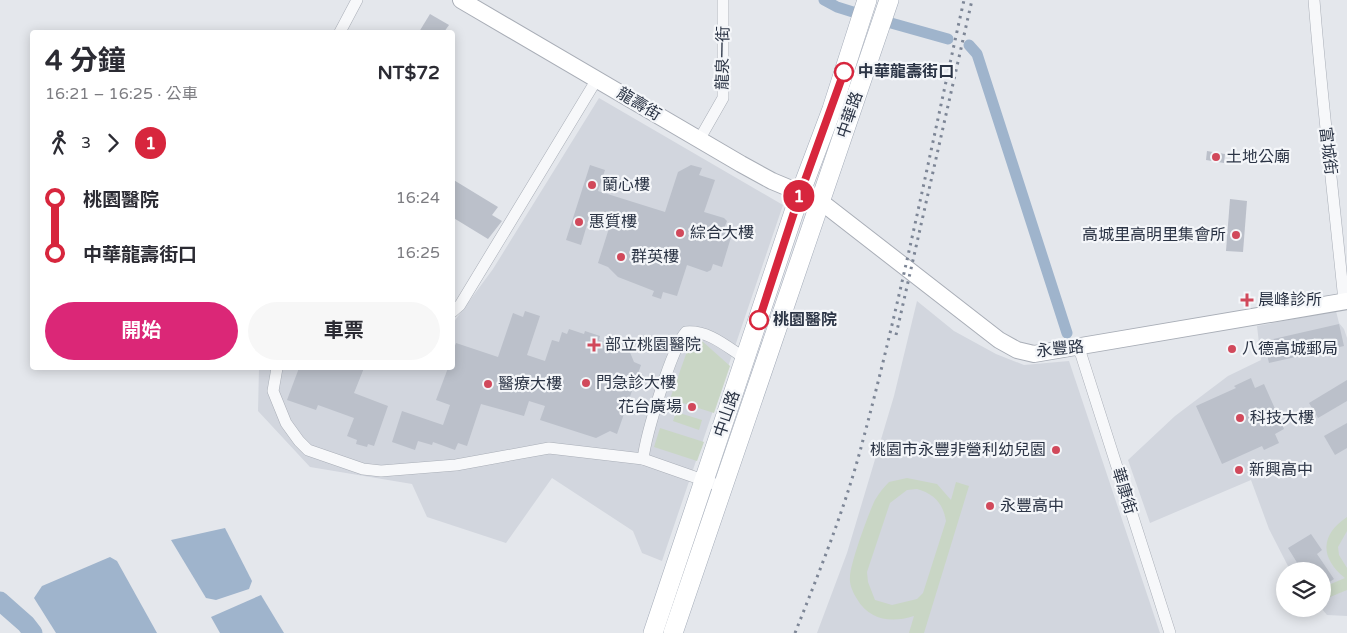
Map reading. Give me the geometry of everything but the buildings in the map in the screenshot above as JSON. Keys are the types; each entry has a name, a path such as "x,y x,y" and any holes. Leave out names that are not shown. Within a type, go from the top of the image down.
{"main road":[{"name":"中華路","path":"800,194 832,109 867,0"},
{"name":"中華路","path":"820,202 889,0"},
{"name":"中山路","path":"653,633 800,194"},
{"name":"中山路","path":"673,633 820,202"}],"street":[{"path":"341,30 358,0"},
{"name":"龍壽街","path":"461,0 772,181 820,202"},
{"name":"龍泉一街","path":"700,140 723,98 723,0"},
{"name":"富城街","path":"1314,0 1327,148 1346,301"},
{"path":"455,309 460,305 598,79"},
{"name":"永豐路","path":"820,202 998,340 1017,350 1034,354 1079,348 1346,301"},
{"path":"644,459 645,443 662,391 680,339 686,332 699,331 707,334 746,359"},
{"name":"華康街","path":"1079,348 1170,633"},
{"path":"277,370 273,392 286,423 299,441 308,450 363,469 381,471 456,465 549,448 644,459 723,487"}],"shaded area":[{"name":"部立桃園醫院","path":"599,98 783,205 662,561 642,553 633,531 552,478 506,543 427,517 412,484 310,467 258,411 259,370 455,370 455,320 493,269"},
{"name":"永豐高中","path":"917,301 954,331 996,354 1024,365 1069,361 1160,633 817,633 847,553 894,396"},
{"name":"新興高中","path":"1336,311 1339,323 1344,329 1347,338 1347,616 1331,615 1331,562 1286,562 1269,529 1251,480 1150,523 1128,460 1175,416 1228,376 1261,360 1257,326"}],"green space":[{"path":"702,341 730,366 714,413 670,399 689,346"},
{"path":"676,412 702,420 699,430 673,421"},
{"path":"660,428 704,442 697,461 654,447"},
{"path":"907,478 937,484 951,500 956,482 969,486 924,633 909,633 914,616 890,619 875,616 868,612 857,599 851,585 851,570 864,526 875,500 889,482","holes":["917,489 937,500 943,509 946,521 923,593 917,599 892,605 875,600 868,582 867,572 890,503 907,490"]},
{"path":"1347,517 1347,531 1338,547 1339,555 1347,568 1347,590 1331,597 1331,584 1345,578 1331,563 1326,547 1332,531"}],"water":[{"path":"225,528 252,581 249,589 216,600 206,598 171,540"},
{"path":"110,557 117,561 157,633 56,633 34,598 42,586"},
{"path":"261,595 284,633 220,633 211,617"}],"waterway":[{"path":"824,0 853,12"},
{"path":"891,23 948,39"},
{"path":"969,45 977,54 1067,333"},
{"path":"0,601 26,624 33,633"}],"railway":[{"path":"795,633 841,513 863,440 903,276 964,0"},
{"path":"896,335 972,0"}],"bus line":[{"name":"1","path":"759,320 800,194 844,72"}],"place":[{"name":"中華龍壽街口","path":"844,72"},
{"name":"土地公廟","path":"1216,157"},
{"name":"蘭心樓","path":"592,185"},
{"name":"惠質樓","path":"579,222"},
{"name":"綜合大樓","path":"680,233"},
{"name":"高城里高明里集會所","path":"1236,235"},
{"name":"群英樓","path":"621,257"},
{"name":"晨峰診所","path":"1247,300"},
{"name":"桃園醫院","path":"759,320"},
{"name":"部立桃園醫院","path":"594,345"},
{"name":"八德高城郵局","path":"1232,349"},
{"name":"門急診大樓","path":"586,383"},
{"name":"醫療大樓","path":"488,384"},
{"name":"花台廣場","path":"692,407"},
{"name":"科技大樓","path":"1240,418"},
{"name":"桃園市永豐非營利幼兒園","path":"1056,450"},
{"name":"新興高中","path":"1239,470"},
{"name":"永豐高中","path":"990,506"}]}
